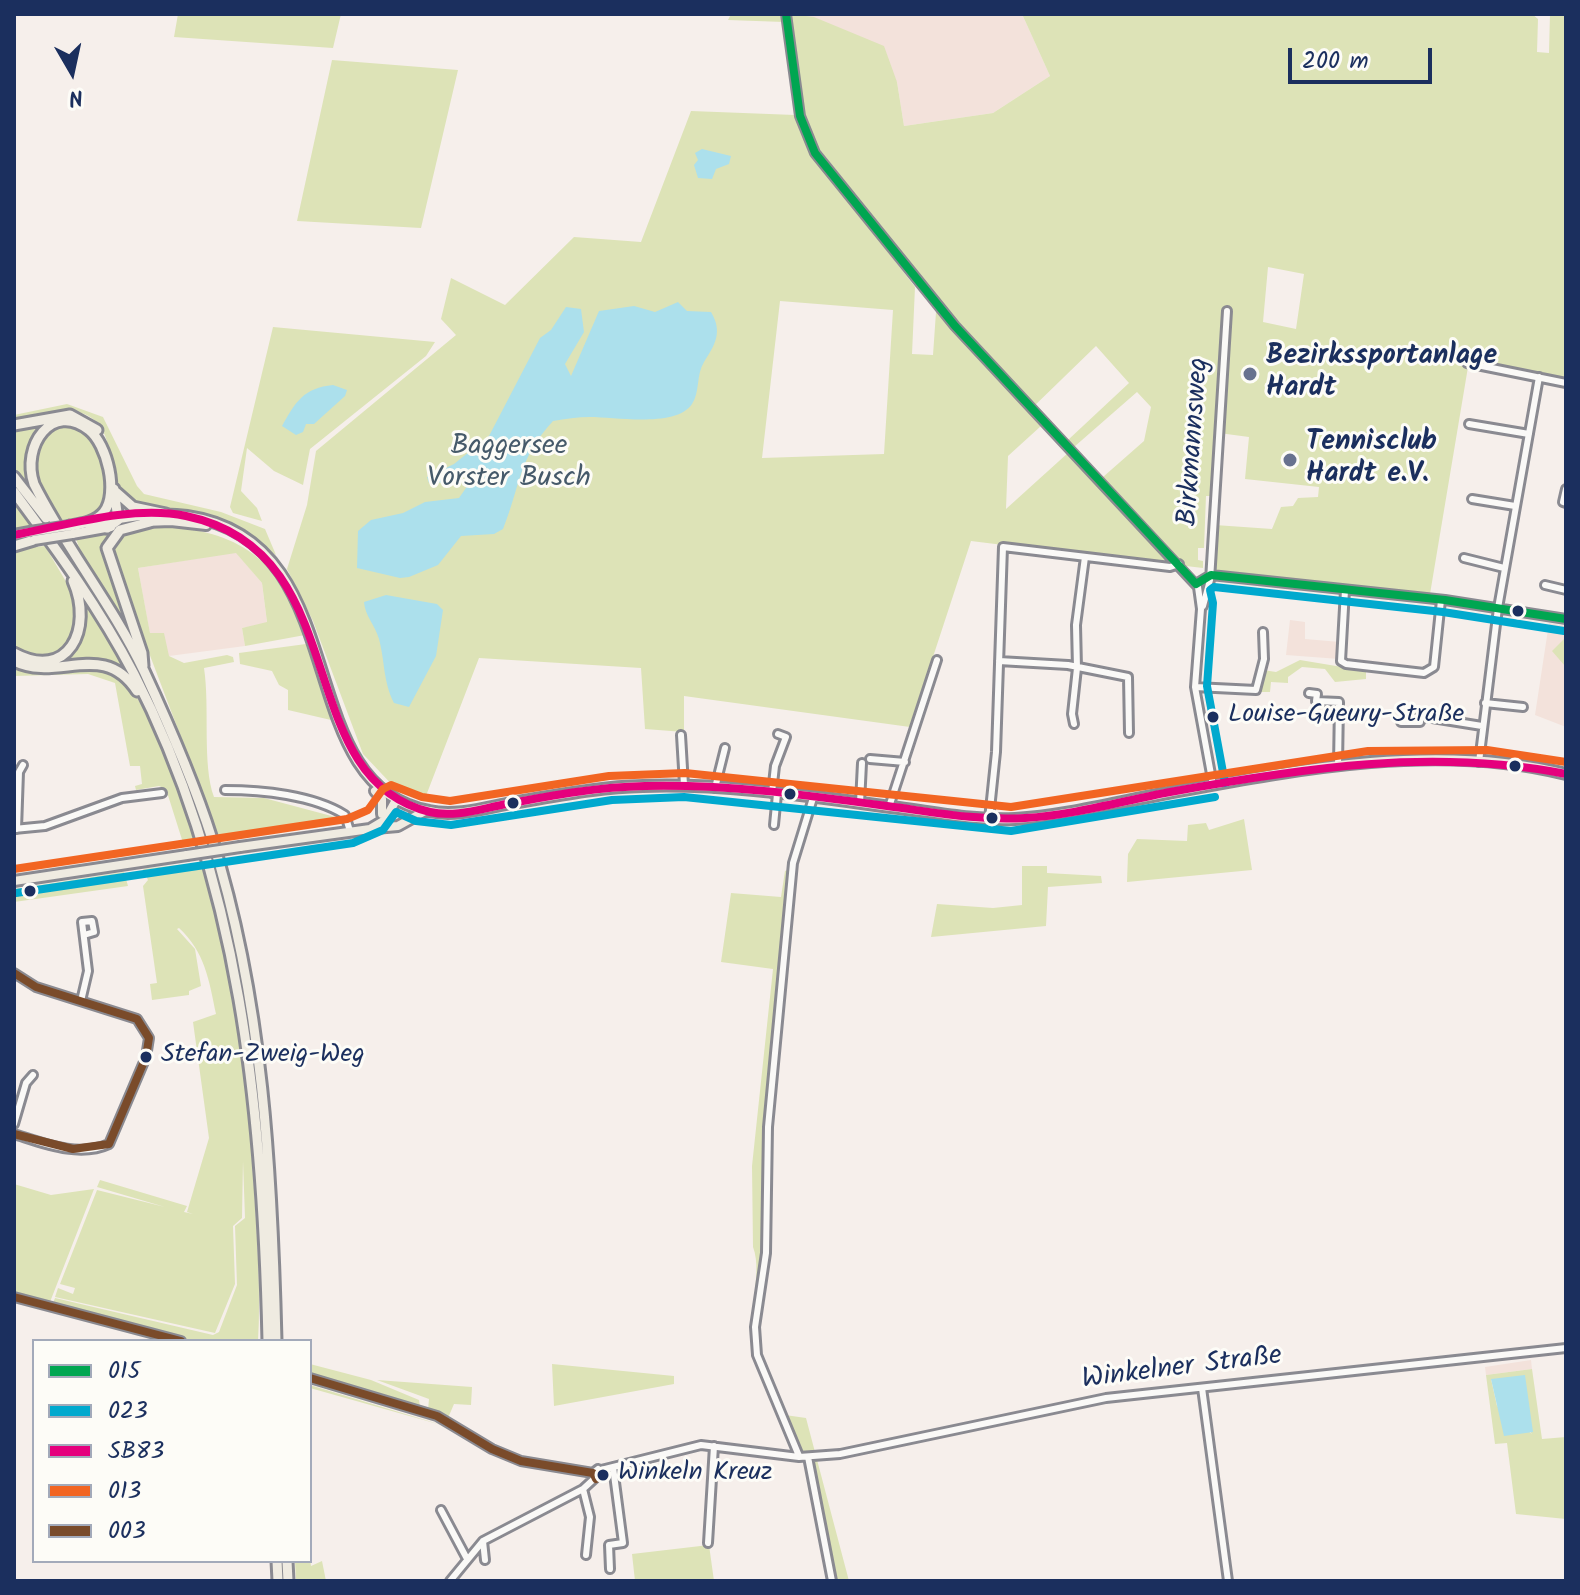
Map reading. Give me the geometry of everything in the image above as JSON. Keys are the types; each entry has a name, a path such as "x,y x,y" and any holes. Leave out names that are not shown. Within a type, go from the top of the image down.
{"highway":[{"path":"14,425 58,415 90,423 106,444 114,486 118,520 107,528"},
{"path":"73,529 104,512 109,487 104,453 95,436 80,425 61,423 37,437 30,451 29,467 46,509 143,670 212,840 237,938 264,1120 276,1339"},
{"path":"14,477 72,552"},
{"path":"114,486 126,503 166,514"},
{"path":"14,492 51,537 113,636 159,728 202,839 239,993 256,1118 268,1339"},
{"path":"143,670 142,653 107,548 120,530 150,522"},
{"path":"14,544 32,536"},
{"path":"14,653 33,660 53,658 71,647 81,629 80,599 51,537"},
{"path":"14,661 38,668 88,663 117,670 132,684 159,728"}],"main road":[{"path":"14,535 51,537 73,529 166,514 206,520 244,539 270,561 290,586 303,611 345,738 382,799 382,814"},
{"path":"73,529 150,522 205,525 244,539"},
{"path":"369,779 394,799 427,811 464,811 613,787 684,785 989,819 1037,817 1338,766 1413,761 1479,762 1566,774"},
{"path":"350,831 373,823 394,799"},
{"path":"370,829 385,820 394,799"},
{"path":"14,881 398,826 427,811"}],"street":[{"path":"786,14 800,116 815,153 955,326 1196,584 1201,609 1195,687 1213,785"},
{"name":"Birkmannsweg","path":"1201,609 1210,578 1227,311"},
{"path":"1467,363 1566,383"},
{"path":"1479,762 1504,568 1539,377"},
{"path":"1469,424 1529,434"},
{"path":"1566,489 1563,502 1566,503"},
{"path":"1472,499 1515,506"},
{"path":"989,819 996,752 1003,547 1170,567 1179,564"},
{"path":"1074,724 1076,625 1085,557"},
{"path":"1464,558 1504,568"},
{"path":"1196,584 1210,578 1345,590 1441,600 1566,619"},
{"path":"1545,585 1566,590"},
{"path":"1345,590 1341,661 1424,673 1434,667 1441,600"},
{"path":"1195,687 1256,690 1264,659 1263,632"},
{"path":"889,807 937,660"},
{"path":"999,661 1077,668 1128,677 1129,733"},
{"path":"1309,693 1317,694 1316,701 1339,702 1336,733 1338,766"},
{"path":"1485,703 1523,707"},
{"path":"1401,722 1420,722 1420,716 1482,726"},
{"path":"774,825 775,766 786,737 778,734"},
{"path":"681,735 684,785"},
{"path":"715,788 725,748"},
{"path":"860,803 866,761 905,762"},
{"path":"23,765 19,772 16,829 45,826 122,798 162,793"},
{"path":"225,790 277,794 333,809 345,815 350,831"},
{"path":"799,1457 757,1355 755,1327 766,1253 768,1127 793,863 813,798"},
{"path":"81,1001 88,971 84,935"},
{"path":"14,973 36,987 137,1019 149,1038 146,1057 113,1139 104,1147 76,1149 14,1134"},
{"path":"14,1124 26,1083 33,1075"},
{"path":"14,1297 173,1339"},
{"name":"Winkelner Straße","path":"594,1476 601,1470 689,1447 714,1446 808,1457 859,1451 1094,1400 1566,1348"},
{"path":"312,1379 437,1416 494,1450 521,1461 594,1476 583,1489 483,1541 466,1557 452,1580"},
{"path":"1202,1388 1228,1581"},
{"path":"708,1543 714,1446"},
{"path":"808,1457 832,1581"},
{"path":"610,1569 609,1545 623,1543 613,1467"},
{"path":"583,1489 590,1517 586,1555"},
{"path":"441,1510 466,1557"},
{"path":"483,1541 485,1560"}],"shaded area":[{"path":"799,14 1022,14 1050,76 993,113 904,126 897,82"},
{"path":"236,552 262,583 267,623 242,628 245,646 169,656 150,634 138,568"},
{"path":"1290,620 1305,622 1305,639 1340,642 1339,659 1286,655"},
{"path":"1549,623 1566,626 1566,727 1535,715"},
{"path":"1531,1360 1532,1369 1486,1375 1485,1367"}],"green space":[{"path":"178,14 341,14 333,48 174,37"},
{"path":"731,14 779,14 784,22 728,20"},
{"name":"Baggersee Vorster Busch","path":"790,14 814,17 884,46 897,82 904,126 993,113 1050,76 1022,14 1532,14 1538,19 1537,52 1549,53 1550,14 1566,14 1566,379 1469,361 1430,594 1216,571 1215,525 1272,529 1281,507 1293,506 1298,498 1318,497 1319,487 1245,479 1249,437 1219,433 1214,433 1210,496 1206,496 1204,548 1198,548 1198,560 1203,561 1203,568 1186,566 1103,477 1144,441 1151,407 1137,392 1074,447 1068,440 1129,383 1096,346 1028,412 1041,426 1008,456 1006,509 1069,452 1170,562 1165,565 971,541 910,727 684,696 684,732 645,729 641,668 479,658 424,801 397,790 363,754 313,621 287,569 307,505 316,451 456,335 441,319 451,278 505,305 574,237 641,242 691,111 795,115 813,155 915,287 912,354 933,355 936,312 947,311 813,141 803,115","holes":["1268,267 1304,274 1296,329 1263,322","780,301 893,310 884,454 762,458"]},
{"path":"332,60 458,70 421,228 297,221"},
{"path":"273,327 435,342 426,356 310,449 303,485 274,471 247,448 241,491 257,508 262,521 233,513 230,507"},
{"path":"67,404 103,417 137,486 144,494 221,512 265,529 276,555 216,519 151,509 134,503 122,493 104,432 95,420 80,413 56,411 14,421 14,415"},
{"path":"73,421 42,428 31,445 28,461 37,496 14,468 14,427"},
{"path":"65,426 82,432 95,445 107,479 105,496 97,511 82,520 61,522 38,482 34,456 39,444 49,434"},
{"path":"14,501 32,527 14,530"},
{"path":"160,527 212,534 234,542 253,554 284,587 305,635 245,646 242,628 267,622 262,583 236,553 138,568 150,633 164,633 169,656 184,663 227,655 233,657 234,662 204,668 208,769 214,797 264,798 339,818 334,825 220,840 113,558 112,546 117,536"},
{"path":"113,532 105,547 139,652 81,553 76,539"},
{"path":"45,546 78,602 72,641 51,654 37,656 14,650 14,549"},
{"path":"82,595 129,677 115,667 33,662 74,648 86,623"},
{"path":"1566,637 1566,666 1565,666 1552,651"},
{"path":"310,645 331,720 288,710 288,690 279,685 272,671 240,664 239,653"},
{"path":"1300,660 1366,671 1366,679 1335,682 1325,669 1302,667 1288,677 1288,683 1271,682 1270,692 1260,692 1263,670 1276,672"},
{"path":"14,664 45,672 87,667 102,669 126,683 158,739 201,842 184,846 166,789 159,786 136,790 135,786 142,784 140,766 130,766 115,683 88,674 14,676"},
{"path":"1244,819 1252,870 1127,882 1128,854 1137,839 1187,841 1188,825 1206,823 1209,830"},
{"path":"202,862 223,942 243,1064 251,1147 258,1339 187,1339 53,1303 55,1298 213,1335 219,1332 237,1285 235,1226 245,1218 243,1161 242,1218 233,1226 235,1284 215,1333 55,1297 58,1288 73,1294 75,1288 60,1284 97,1190 165,1207 97,1187 100,1180 187,1206 184,1212 193,1214 187,1212 209,1138 193,1022 216,1014 208,978 195,947 179,928 195,949 201,986 189,991 189,995 152,1000 150,984 157,983 143,886 148,880 143,869"},
{"path":"796,866 767,1110 764,1255 754,1325 756,1357 752,1327 756,1258 753,1247 752,1166 773,969 721,962 731,893 781,897 785,871"},
{"path":"1022,866 1047,866 1047,873 1101,876 1102,883 1048,887 1046,926 931,937 937,904 993,908 1022,905"},
{"path":"124,872 128,886 14,902 14,889"},
{"path":"14,1184 51,1195 94,1189 50,1302 14,1292"},
{"path":"552,1364 674,1376 674,1384 554,1406"},
{"path":"312,1365 371,1380 419,1400 420,1407 312,1375"},
{"path":"1532,1369 1542,1439 1566,1437 1566,1519 1516,1514 1507,1443 1495,1444 1486,1375","holes":["1491,1379 1532,1434 1497,1406"]},
{"path":"377,1380 472,1387 471,1405 454,1404 448,1418 428,1410 429,1399"},
{"path":"312,1386 445,1426 312,1389"},
{"path":"785,1415 806,1418 849,1581 832,1581 805,1463"},
{"path":"709,1545 714,1581 635,1581 632,1554"},
{"path":"322,1561 326,1581 296,1581 295,1563 311,1563 311,1566"}],"water":[{"path":"702,149 731,156 729,164 716,169 712,179 698,178 694,165 698,160 695,153"},
{"path":"678,302 687,311 711,312 717,326 714,344 702,367 694,399 684,411 659,419 585,417 553,421 527,460 503,529 494,534 461,536 438,565 409,577 400,578 357,568 358,531 371,520 403,513 425,502 459,498 475,475 472,470 447,482 429,483 427,477 454,464 489,436 540,338 551,330 566,307 581,309 584,332 565,364 571,376 599,311 634,306 655,312"},
{"path":"333,385 347,390 345,396 314,424 306,424 303,432 296,435 282,426 302,397 315,389"},
{"path":"386,595 437,604 443,610 436,656 409,707 394,703 390,695 379,639 365,607 364,602"},
{"path":"1525,1375 1533,1432 1504,1436 1491,1379"}],"transit line":[{"name":"015","path":"786,14 800,116 815,153 955,326 1196,584"},
{"name":"SB83","path":"14,535 100,518 165,513 186,516 240,538 277,573 302,616 336,712 356,756 386,791 440,814 469,812 593,790 675,786 766,791 1008,819 1080,811 1269,775 1368,764 1466,762 1566,774"},
{"name":"015","path":"1196,584 1211,575 1445,600 1566,619"},
{"name":"023","path":"1225,783 1207,686 1213,603 1210,590 1214,587 1443,612 1564,631"},
{"name":"013","path":"14,869 347,819 368,810 383,789 391,785 422,797 450,801 609,776 685,773 1011,807 1368,751 1487,750 1566,762"},
{"name":"023","path":"16,893 353,843 383,830 396,812 416,821 451,825 612,800 684,797 1011,831 1215,797"},
{"name":"003","path":"14,973 36,987 137,1019 149,1038 146,1057 109,1144 73,1149 14,1134"},
{"name":"003","path":"14,1297 173,1339"},
{"name":"003","path":"312,1379 437,1416 492,1449 521,1461 593,1473 596,1479 603,1475"}],"place":[{"name":"Bezirkssportanlage Hardt","path":"1250,374"},
{"name":"Tennisclub Hardt e.V.","path":"1290,460"},
{"name":"Louise-Gueury-Straße","path":"1213,717"},
{"name":"Stefan-Zweig-Weg","path":"146,1057"},
{"name":"Winkeln Kreuz","path":"603,1475"}]}
